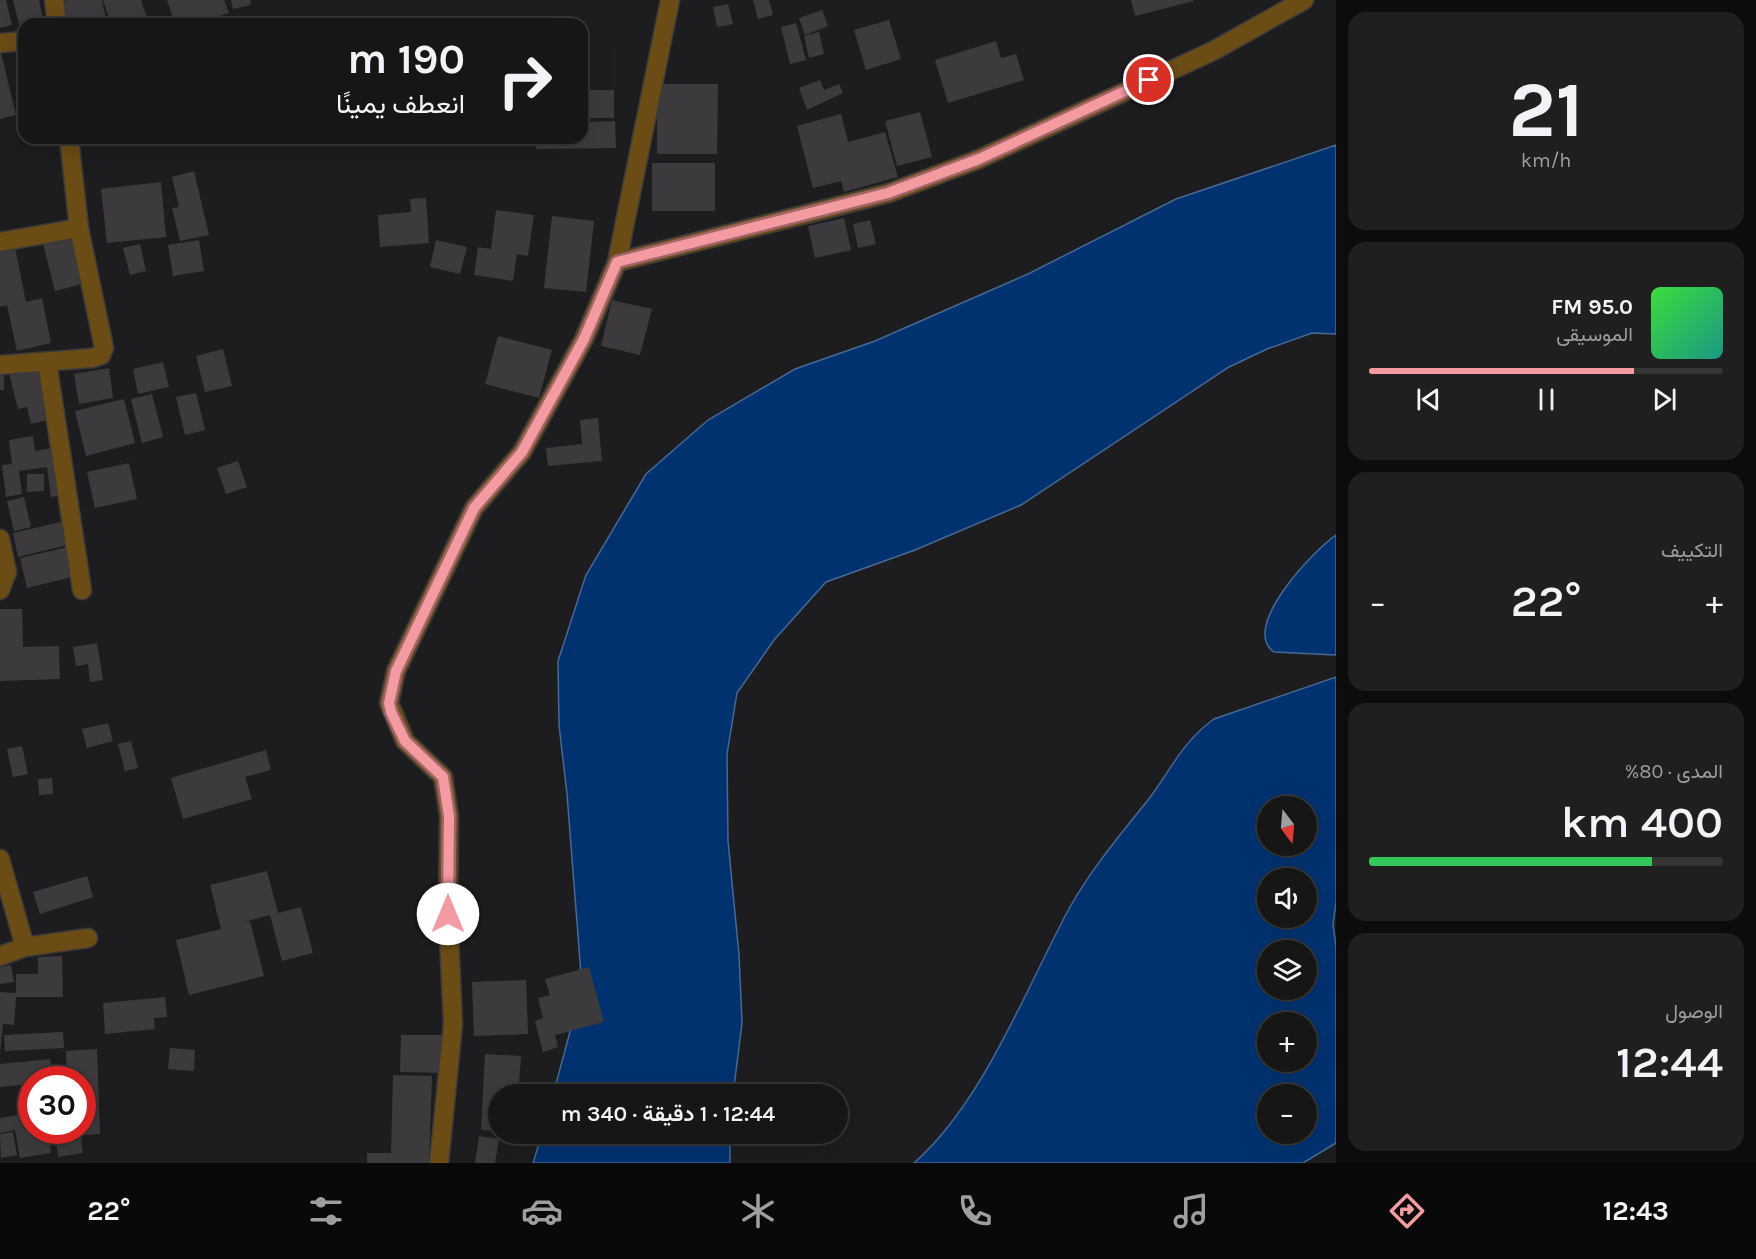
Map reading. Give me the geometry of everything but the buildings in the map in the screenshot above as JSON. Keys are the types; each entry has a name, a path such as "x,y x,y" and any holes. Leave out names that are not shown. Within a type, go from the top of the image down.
{"street":[{"path":"54,0 56,18"},
{"path":"439,1163 453,1024 448,914 448,809 443,777 405,741 389,703 396,671 474,508 522,452 584,339 617,262 670,0"},
{"path":"617,262 888,193 969,163 1214,51 1304,0"},
{"path":"0,44 18,42"},
{"path":"0,365 92,358 101,355 104,348 79,228 70,144"},
{"path":"0,242 79,228"},
{"path":"47,362 82,590"},
{"path":"0,539 7,572 0,590"},
{"path":"0,859 25,947"},
{"path":"0,956 25,947 88,938"}],"water":[{"path":"1336,145 1336,334 1312,333 1267,349 1229,367 1021,505 915,550 826,582 774,640 737,693 727,754 728,841 739,955 742,1023 734,1084 556,1084 582,987 567,794 559,725 558,661 586,575 646,474 708,420 795,369 875,341 1028,274 1176,199"},
{"path":"1336,535 1336,655 1274,652 1266,641 1266,626 1273,608 1298,572"},
{"path":"1336,677 1336,902 1333,925 1336,946 1336,1143 1303,1163 914,1163 939,1138 982,1077 1070,907 1088,879 1185,747 1214,719"},
{"path":"539,1144 730,1144 730,1163 533,1163"}],"route":[{"path":"448,914 449,816 443,777 405,741 391,712 389,703 396,671 474,508 522,452 584,339 617,262 888,193 979,159 1149,80"}]}
